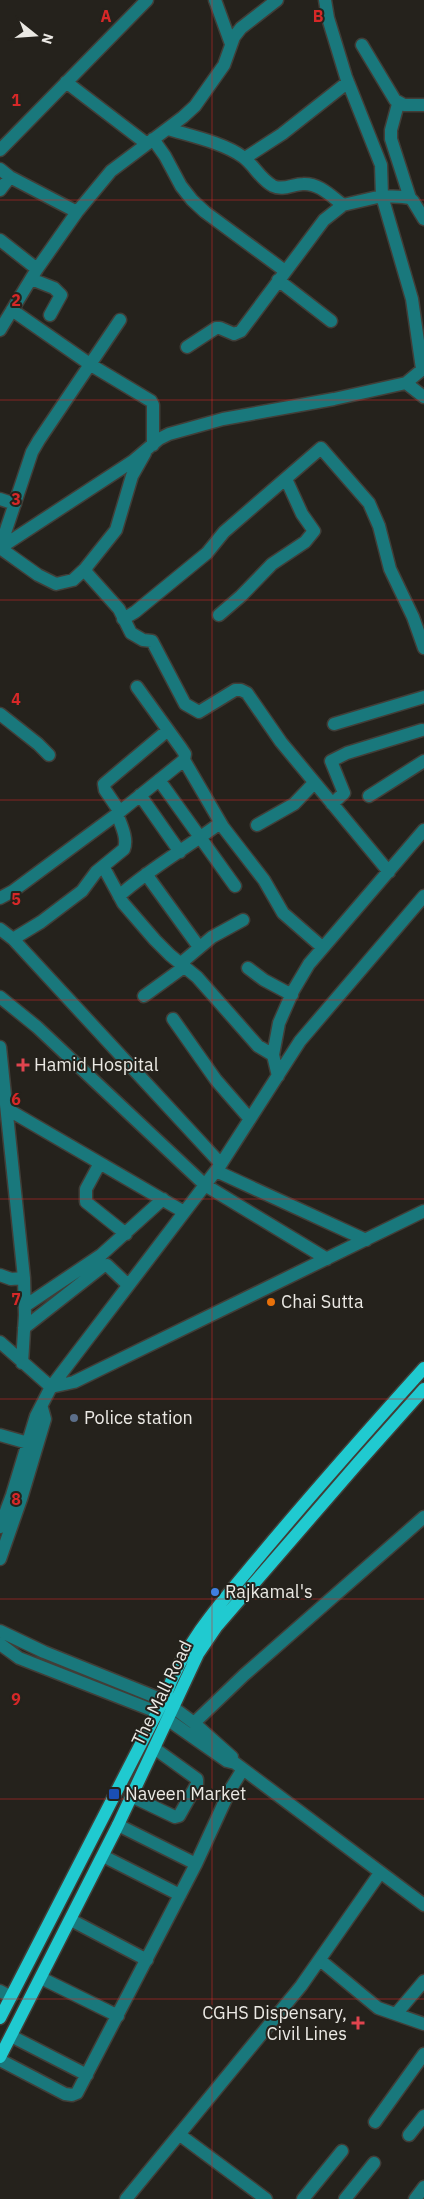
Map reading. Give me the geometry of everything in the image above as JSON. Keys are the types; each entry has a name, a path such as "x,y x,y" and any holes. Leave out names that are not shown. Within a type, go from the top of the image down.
{"main road":[{"name":"The Mall Road","path":"0,2018 6,1994 157,1712 175,1669 202,1626 358,1463 421,1385 424,1368"},
{"name":"The Mall Road","path":"0,2059 118,1826 169,1720 198,1654 259,1567"}],"street":[{"path":"0,150 147,0"},
{"path":"215,0 231,44"},
{"path":"0,548 56,584 73,580 87,567 116,530 132,476 149,449 153,405 151,401 91,365 4,320 77,212 111,172 195,106 224,64 234,37 241,28 277,0"},
{"path":"0,548 169,434 223,419 334,400 406,382 424,372 412,298 382,196 381,165 348,82 328,18 325,0"},
{"path":"362,45 398,104 391,130 391,139 410,198 423,214"},
{"path":"66,82 150,142 165,156 188,195 331,321"},
{"path":"245,158 282,134 348,82"},
{"path":"398,104 424,105"},
{"path":"168,129 233,150 245,158 264,180 274,187 283,188 303,184 314,185 323,189 343,205"},
{"path":"0,190 5,173 77,212"},
{"path":"187,347 216,328 220,328 230,334 238,333 324,220 343,205 382,196 410,198"},
{"path":"0,240 34,274 54,288 61,296 50,315"},
{"path":"0,548 38,440 120,320"},
{"path":"406,382 424,397"},
{"path":"123,619 136,612 207,553 224,532 321,448 369,503 379,526 390,569 413,617 424,648"},
{"path":"218,615 241,596 272,564 305,542 314,531 302,514 286,479"},
{"path":"0,499 15,504"},
{"path":"87,567 84,570 119,610 131,633 143,640 152,641 185,704 199,712 235,690 247,693 281,742 389,872"},
{"path":"137,687 185,754 184,760 220,822 264,880 282,913 322,947"},
{"path":"334,724 424,697"},
{"path":"0,714 49,755"},
{"path":"13,939 82,891 88,885 93,875 125,846 123,829 118,813 105,790 104,784 168,730"},
{"path":"332,804 344,793 331,761 347,753 422,730"},
{"path":"0,898 13,891 118,813 184,760"},
{"path":"369,796 424,761"},
{"path":"158,780 236,886"},
{"path":"257,825 294,804 314,783"},
{"path":"140,795 180,852"},
{"path":"119,896 146,874 200,838 220,822"},
{"path":"278,1076 273,1055 279,1023 309,964 424,830"},
{"path":"103,866 119,896 155,940 216,997 258,1046 273,1055"},
{"path":"146,874 199,947"},
{"path":"0,1527 36,1416 42,1408 51,1387 218,1168 300,1042 424,896"},
{"path":"144,996 212,937 243,920"},
{"path":"0,929 13,939 218,1168 366,1240"},
{"path":"248,968 260,978 292,995"},
{"path":"0,997 44,1034 205,1185 327,1259"},
{"path":"173,1018 216,1080 250,1119"},
{"path":"0,1047 7,1109 5,1135 24,1278 25,1306 22,1363"},
{"path":"7,1109 184,1212"},
{"path":"100,1163 86,1189 86,1202 126,1234"},
{"path":"25,1306 101,1255 163,1199"},
{"path":"51,1387 74,1382 424,1211"},
{"path":"24,1328 103,1266 107,1265 128,1284"},
{"path":"0,1275 11,1279 24,1278"},
{"path":"0,1342 51,1387"},
{"path":"0,1559 21,1499 45,1419 42,1408"},
{"path":"0,1435 28,1443"},
{"path":"194,1723 244,1675 424,1517"},
{"path":"0,1631 44,1652 163,1700 175,1707 231,1754 239,1766"},
{"path":"0,1644 19,1658 157,1712 227,1761 239,1766 424,1905"},
{"path":"131,1796 177,1817 197,1784 197,1779 154,1748"},
{"path":"0,2059 70,2095 78,2093 196,1864 239,1766"},
{"path":"118,1826 196,1864"},
{"path":"103,1856 180,1895"},
{"path":"126,2199 301,1986 380,1873"},
{"path":"71,1920 147,1960"},
{"path":"320,1960 372,2003 424,2024"},
{"path":"41,1978 118,2016"},
{"path":"396,2014 424,1981"},
{"path":"11,2036 87,2075"},
{"path":"375,2122 424,2054"},
{"path":"409,2135 424,2116"},
{"path":"180,2135 264,2199"},
{"path":"303,2199 342,2151"},
{"path":"345,2199 374,2164"},
{"path":"415,2199 424,2187"}],"place":[{"name":"Hamid Hospital","path":"23,1065"},
{"name":"Chai Sutta","path":"271,1302"},
{"name":"Police station","path":"74,1418"},
{"name":"Rajkamal's","path":"215,1592"},
{"name":"Naveen Market","path":"114,1794"},
{"name":"CGHS Dispensary, Civil Lines","path":"358,2023"}]}
